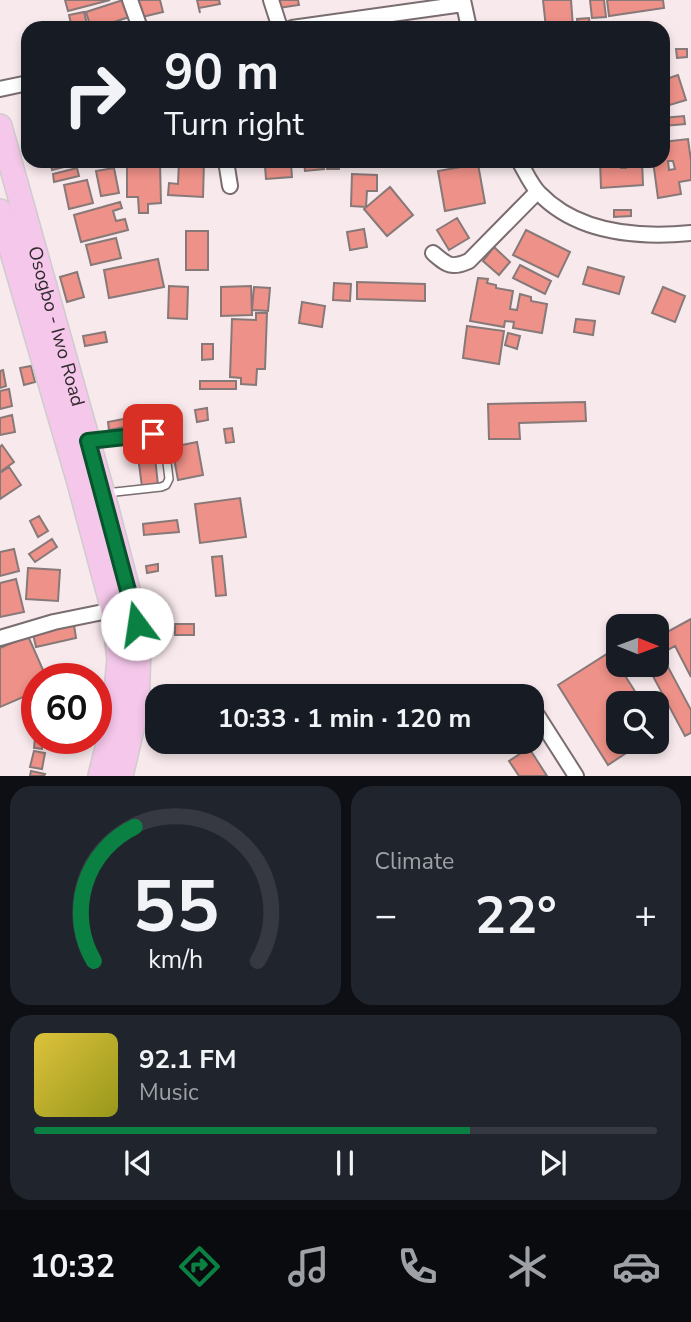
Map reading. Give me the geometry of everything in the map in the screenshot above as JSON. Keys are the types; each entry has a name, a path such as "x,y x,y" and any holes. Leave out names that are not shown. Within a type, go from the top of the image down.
{"main road":[{"name":"Osogbo - Iwo Road","path":"0,126 137,624 137,708 121,776"},
{"name":"Osogbo - Iwo Road","path":"1,218 113,610 119,659 113,724 100,776"}],"street":[{"path":"130,0 137,21"},
{"path":"271,0 278,21"},
{"path":"338,21 463,2 467,21"},
{"path":"0,89 21,84"},
{"path":"227,168 230,186"},
{"path":"523,168 537,192 556,208 598,228 644,234 691,233"},
{"path":"433,253 447,265 458,266 469,261 537,192"},
{"path":"0,638 54,622 113,610"},
{"path":"544,726 576,776"}],"lane":[{"path":"88,441 153,434 163,438 169,479 166,485 103,494"}],"building":[{"path":"65,0 110,0 68,11"},
{"path":"123,0 129,17 117,21 89,21 86,12"},
{"path":"138,0 160,0 163,12 142,17"},
{"path":"197,0 219,0 220,4 199,8 200,13"},
{"path":"277,0 298,0 299,5 278,8"},
{"path":"543,0 571,0 573,21 545,21"},
{"path":"590,0 604,0 606,17 592,18"},
{"path":"607,0 663,0 664,8 609,16"},
{"path":"84,12 86,21 70,21 69,15"},
{"path":"676,49 687,49 687,57 677,58"},
{"path":"678,75 686,100 670,105 670,78"},
{"path":"684,116 685,124 670,125 670,117"},
{"path":"688,139 691,180 679,182 681,194 658,198 654,168 675,169 673,161 670,161 670,141"},
{"path":"77,168 79,176 54,182 53,174"},
{"path":"114,168 119,193 101,196 96,171"},
{"path":"127,168 160,168 161,203 148,204 148,213 139,213 138,197 127,197"},
{"path":"179,168 204,168 203,197 168,195 169,183 178,184"},
{"path":"265,168 291,168 292,177 266,179"},
{"path":"305,168 324,168 324,169 305,171"},
{"path":"479,168 485,203 445,211 438,171"},
{"path":"600,168 642,168 643,185 601,188"},
{"path":"352,174 377,175 377,191 367,191 366,207 351,206"},
{"path":"87,180 93,203 69,209 64,185"},
{"path":"390,187 413,215 387,236 364,209"},
{"path":"120,202 122,208 113,211 116,221 125,219 128,230 81,242 74,215"},
{"path":"614,210 631,210 631,216 614,217"},
{"path":"457,218 469,238 449,250 437,230"},
{"path":"364,229 367,247 350,250 347,232"},
{"path":"526,230 570,252 558,277 513,255"},
{"path":"186,231 208,231 208,270 186,270"},
{"path":"116,238 121,258 91,265 86,245"},
{"path":"494,247 510,262 499,275 483,261"},
{"path":"158,259 164,287 109,298 104,270"},
{"path":"520,265 551,281 545,294 513,278"},
{"path":"588,267 624,277 619,294 583,284"},
{"path":"77,272 84,297 67,302 60,277"},
{"path":"478,278 488,279 487,283 496,285 496,288 513,291 510,309 517,310 520,294 531,297 531,301 547,304 542,333 513,328 514,322 505,321 504,327 470,321"},
{"path":"357,282 425,284 425,301 357,299"},
{"path":"334,283 351,284 350,301 333,300"},
{"path":"169,286 188,287 187,319 168,318"},
{"path":"251,286 252,315 221,316 221,287"},
{"path":"254,287 270,288 268,311 252,310"},
{"path":"663,287 685,296 675,322 652,313"},
{"path":"302,302 325,306 322,327 299,323"},
{"path":"256,313 267,313 265,369 257,369 256,385 241,384 241,378 230,377 232,319 256,320"},
{"path":"576,319 595,321 593,335 574,332"},
{"path":"467,326 504,331 499,364 463,358"},
{"path":"105,332 107,342 85,346 83,336"},
{"path":"508,333 520,336 517,349 505,345"},
{"path":"202,344 213,344 213,359 202,360"},
{"path":"31,366 35,382 24,385 20,368"},
{"path":"3,370 6,386 0,388 0,371"},
{"path":"200,381 236,381 236,389 200,389"},
{"path":"9,389 12,406 0,409 0,391"},
{"path":"585,402 586,421 519,423 520,439 489,439 488,404"},
{"path":"207,408 208,420 197,422 195,410"},
{"path":"12,415 15,432 0,435 0,418"},
{"path":"134,417 136,425 109,430 108,422"},
{"path":"232,428 234,442 226,443 224,429"},
{"path":"153,439 158,485 142,487 136,441"},
{"path":"197,442 203,475 178,480 172,447"},
{"path":"2,445 14,462 0,472 0,447"},
{"path":"9,467 21,485 0,499 0,473"},
{"path":"240,498 246,537 200,543 195,504"},
{"path":"39,516 48,531 38,537 30,521"},
{"path":"177,520 179,532 144,535 143,524"},
{"path":"52,539 57,547 35,562 29,554"},
{"path":"14,549 19,571 0,576 0,552"},
{"path":"222,556 226,595 216,596 212,557"},
{"path":"158,564 158,571 147,573 146,566"},
{"path":"28,568 60,570 58,601 26,599"},
{"path":"16,579 24,612 0,617 0,583"},
{"path":"691,619 691,677 675,646 669,649 669,631"},
{"path":"175,624 194,624 194,635 175,635"},
{"path":"74,625 76,638 36,647 33,634"},
{"path":"28,636 40,663 21,663 21,698 0,707 0,648"},
{"path":"606,655 606,677 626,677 635,691 606,691 606,754 625,754 608,765 558,685"},
{"path":"669,669 691,710 691,733 685,736 669,706 669,691 661,691 653,677 669,677"},
{"path":"33,754 45,754 42,769 30,767"},
{"path":"520,754 533,754 547,776 519,776 509,761"},
{"path":"31,771 45,774 30,776"}],"route":[{"path":"137,624 88,441 153,434"}]}
